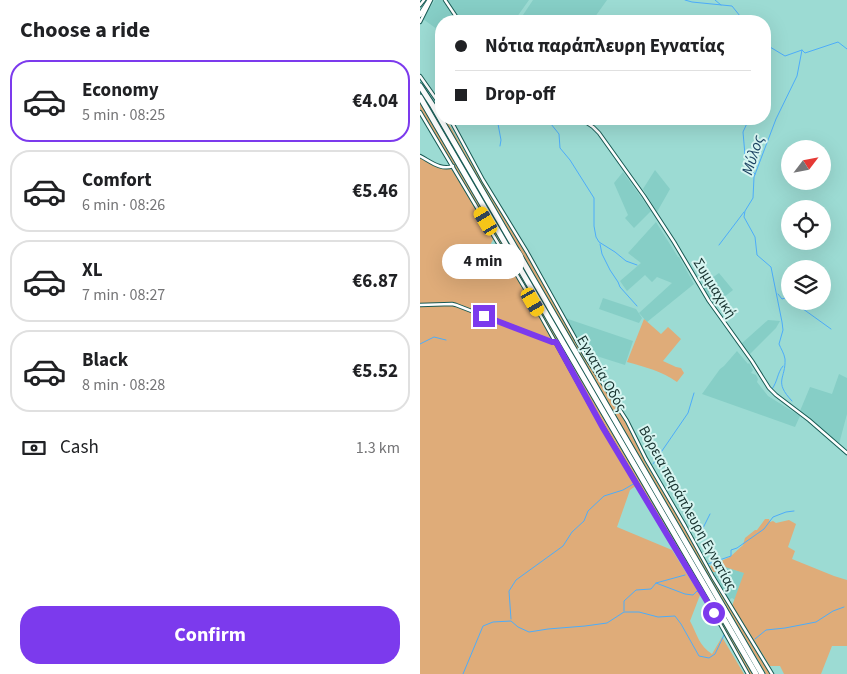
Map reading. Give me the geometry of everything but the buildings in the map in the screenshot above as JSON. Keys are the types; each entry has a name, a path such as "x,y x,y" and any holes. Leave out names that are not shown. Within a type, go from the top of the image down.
{"highway":[{"name":"Εγνατία Οδός","path":"420,86 435,110"},
{"name":"Εγνατία Οδός","path":"420,97 435,123"},
{"name":"Εγνατία Οδός","path":"436,125 756,674"},
{"name":"Εγνατία Οδός","path":"444,125 762,674"}],"main road":[{"path":"420,13 428,0"}],"street":[{"path":"420,5 428,0"},
{"path":"420,22 428,0"},
{"path":"445,0 455,15"},
{"path":"420,76 435,97"},
{"path":"420,112 504,251 603,428 710,606 748,674"},
{"name":"Βόρεια παράπλευρη Εγνατίας","path":"453,125 584,354 627,421 646,459 717,584 772,674"},
{"name":"Συμμαχική","path":"590,125 599,133 640,190 716,312 772,392 809,420 847,453"},
{"path":"420,156 447,168 453,166"},
{"path":"444,167 448,158"},
{"path":"420,305 456,305 556,342"}],"shaded area":[{"path":"435,0 442,0 453,15 435,15 435,28 423,19"},
{"path":"447,0 529,0 518,15 457,15"},
{"path":"533,0 607,0 596,15 523,15"},
{"path":"420,101 754,674 749,674 597,414 529,292 420,109"},
{"path":"446,125 449,125 523,248 584,357 624,419 646,464 770,674 766,674"},
{"path":"420,158 442,169 451,169 456,175 494,238 480,263 515,274 597,419 637,485 630,490 617,527 672,550 700,595 690,621 699,639 712,654 722,637 744,674 420,674"},
{"path":"655,170 670,189 657,212 643,189"},
{"path":"623,172 651,211 634,228 625,218 628,215 614,183"},
{"path":"656,222 694,284 647,322 639,313 672,283 657,277 652,282 645,275 627,291 620,281 641,263 628,253"},
{"path":"719,273 733,290 714,305 702,285"},
{"path":"603,298 636,309 642,318 639,323 599,309"},
{"path":"565,318 633,341 625,365 587,353"},
{"path":"644,319 661,334 668,327 681,339 663,361 681,368 684,373 677,382 659,372 627,362"},
{"path":"768,320 780,321 776,328 749,355 741,344"},
{"path":"737,351 749,363 753,370 751,373 756,375 757,382 768,396 800,416 795,427 702,394 720,369"},
{"path":"839,374 847,378 847,414 839,444 800,411 810,387 832,394"},
{"path":"765,519 776,523 789,520 796,524 788,547 795,551 792,559 847,580 847,646 832,646 821,674 784,674 780,666 770,666 732,606 744,573 722,566 719,566 713,572 710,566 730,557 743,545 745,538 757,530"},
{"path":"719,566 745,573 735,600 732,598 729,600 713,572"}],"waterway":[{"path":"685,0 732,6 739,15"},
{"path":"715,0 721,5"},
{"name":"Μύλος","path":"771,48 785,56 802,50 805,53 838,42 847,49"},
{"name":"Μύλος","path":"792,401 783,389 782,384 785,359 779,344 783,330 771,267 757,255 755,237 744,217 745,211 753,198 754,177 776,119 797,76 802,50"},
{"path":"498,125 501,140 500,146"},
{"path":"552,125 559,134 560,148 570,160 594,198 594,226 599,242 626,261 637,265"},
{"path":"746,125 743,132 745,155 749,168 755,174"},
{"path":"719,245 744,212"},
{"path":"600,244 602,254 620,287 637,306"},
{"path":"778,294 781,298"},
{"path":"805,310 831,329"},
{"path":"420,344 434,337 446,340"},
{"path":"772,389 783,366"},
{"path":"653,464 688,413 694,393"},
{"path":"511,619 509,591 516,580 563,546 572,532 584,521 588,511 604,496 623,490 635,483"},
{"path":"708,564 731,556 731,550 737,548 764,529 773,517 794,511"},
{"path":"701,532 710,514"},
{"path":"624,611 624,601 636,590 651,589 656,583 685,575"},
{"path":"656,583 685,594 693,595 697,591 701,594"},
{"path":"755,639 766,630 816,622 833,611 844,607"},
{"path":"463,674 483,626 493,622 511,621 529,632 607,623 624,612 639,612 658,617 675,616 699,656 709,658 715,654 724,635"}],"route":[{"path":"484,316 556,342 603,428 714,613"}]}
